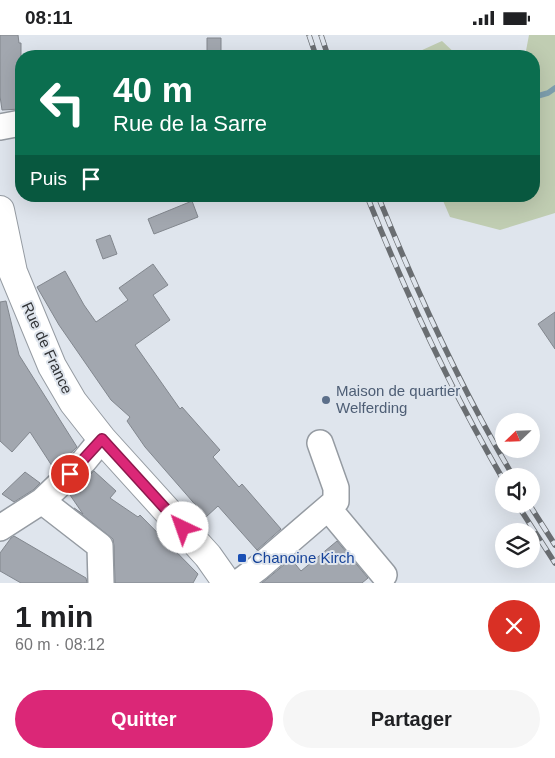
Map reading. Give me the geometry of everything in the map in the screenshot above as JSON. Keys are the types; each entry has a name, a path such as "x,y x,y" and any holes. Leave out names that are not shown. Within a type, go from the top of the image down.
{"main road":[{"name":"Rue de France","path":"0,210 13,272 52,366 73,403 102,439 208,556 227,583"}],"street":[{"path":"0,127 15,124"},
{"path":"0,528 42,501 84,461 102,439"},
{"path":"238,583 285,546 336,501 336,488 320,443"},
{"path":"42,501 100,546 101,583"},
{"path":"328,508 384,575"}],"green space":[{"path":"529,35 555,35 555,213 500,230 450,217 444,202 540,202 540,50 526,50"},
{"path":"442,41 452,50 422,50"}],"building":[{"path":"0,35 18,35 21,50 15,50 15,109 2,110 0,96"},
{"path":"207,38 221,38 221,50 207,50"},
{"path":"190,202 192,202 198,217 154,234 148,219"},
{"path":"110,235 117,254 103,259 96,240"},
{"path":"153,264 168,285 153,295 170,320 135,345 180,409 182,407 220,450 213,457 239,487 242,484 281,529 257,550 218,506 206,517 145,447 127,421 130,417 111,400 59,325 37,287 65,271 96,322 128,300 119,288"},
{"path":"6,301 19,355 77,447 54,469 30,432 12,452 0,441 0,302"},
{"path":"555,312 555,349 538,324"},
{"path":"94,471 116,491 110,498 138,517 140,515 198,574 193,583 115,583 113,539 74,508 83,514 70,495"},
{"path":"25,472 40,483 33,490 14,502 2,494"},
{"path":"14,536 86,578 87,583 21,583 0,571 0,553"},
{"path":"337,541 368,578 362,583 262,583 291,559 301,571"}],"waterway":[{"path":"540,95 555,88"}],"railway":[{"path":"309,35 314,50"},
{"path":"321,35 326,50"},
{"path":"369,202 397,269 430,341 496,468"},
{"path":"380,202 440,339 509,468"},
{"path":"523,513 555,563"},
{"path":"535,513 555,545"}],"place":[{"name":"Maison de quartier Welferding","path":"326,400"},
{"name":"Chanoine Kirch","path":"242,558"}],"route":[{"path":"70,474 84,461 102,439 183,528"}]}
